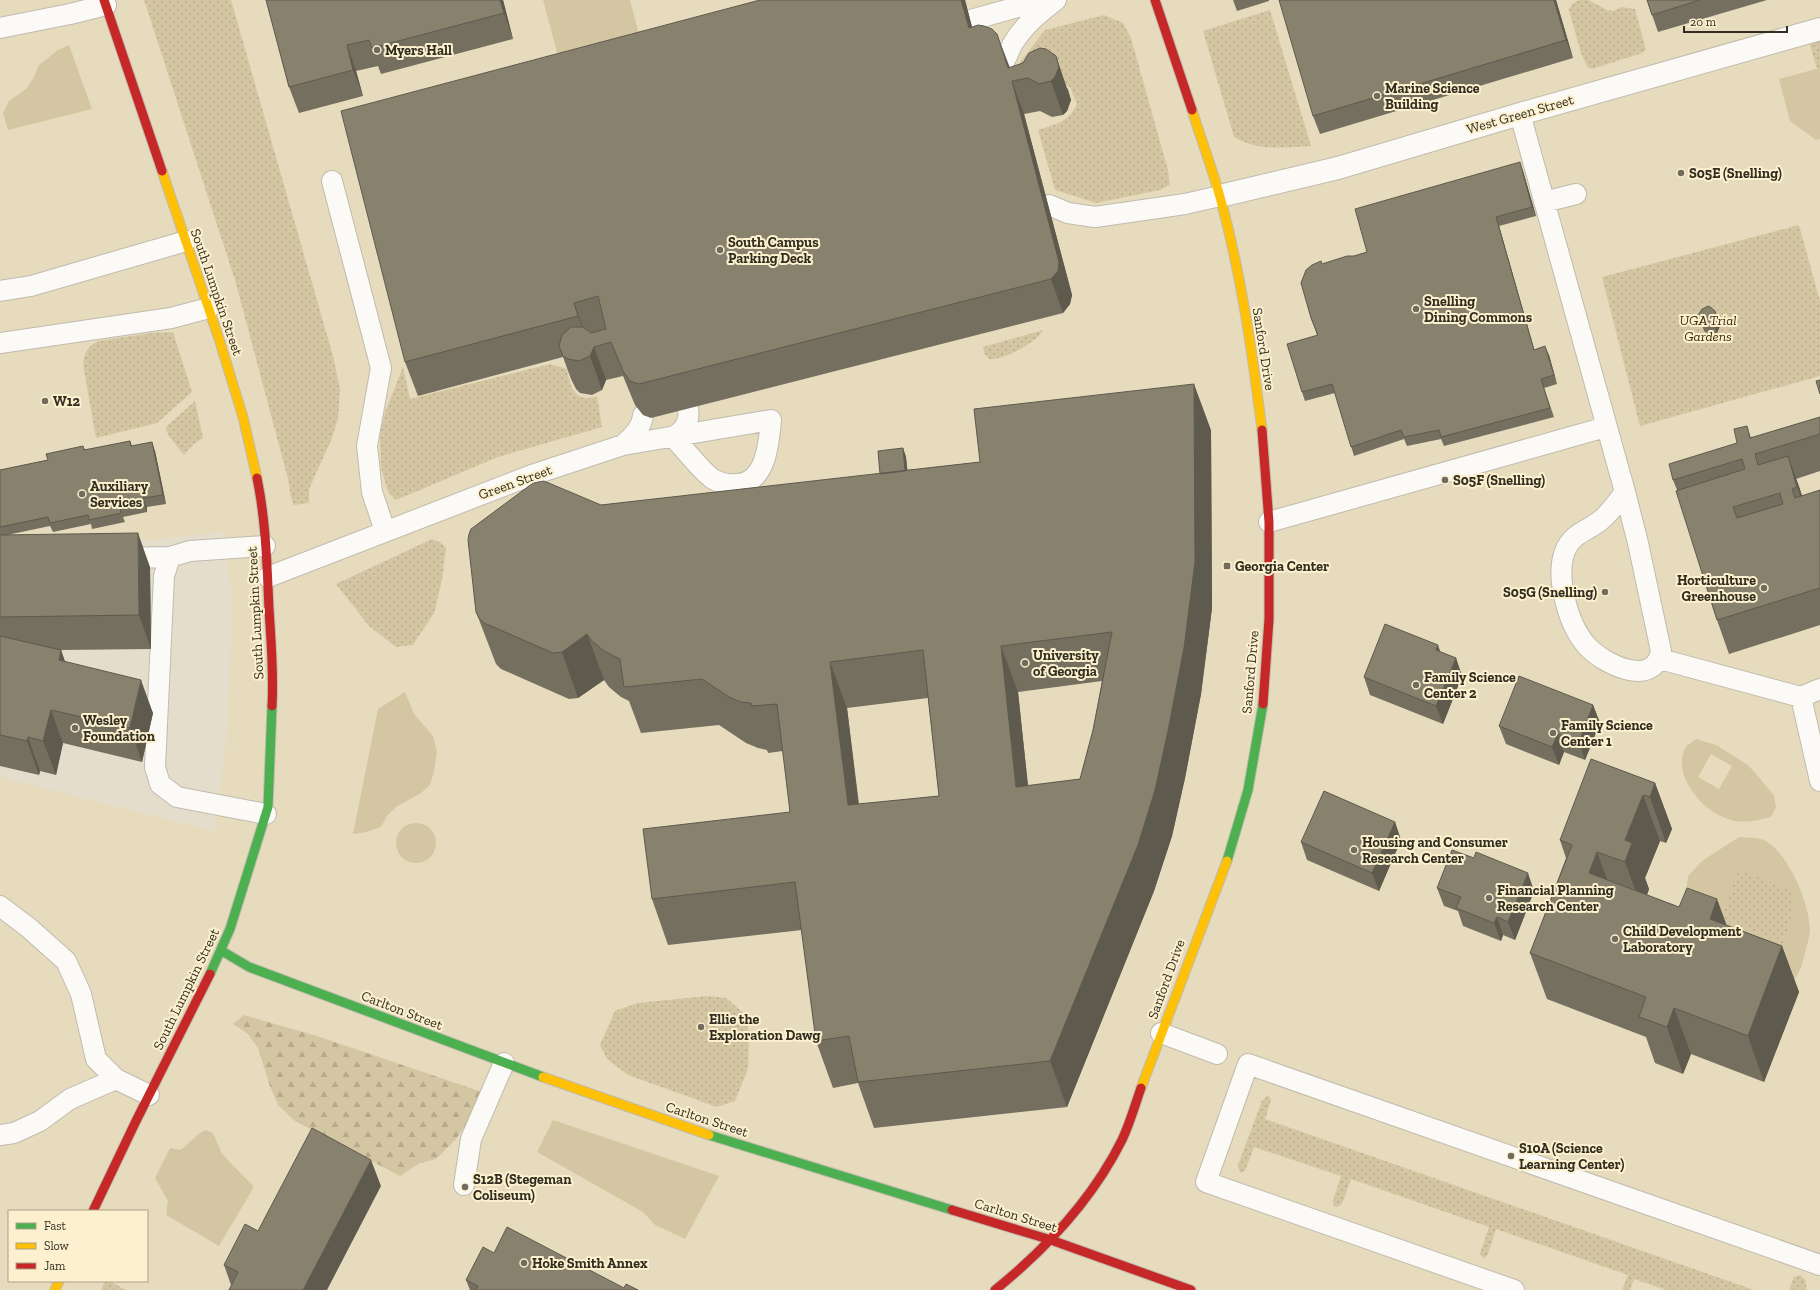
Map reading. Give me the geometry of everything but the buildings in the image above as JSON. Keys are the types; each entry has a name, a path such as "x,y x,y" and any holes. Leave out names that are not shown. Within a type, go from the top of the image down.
{"street":[{"name":"Sanford Drive","path":"995,1290 1027,1265 1052,1240 1085,1200 1110,1164 1123,1138 1161,1033 1231,850 1248,790 1263,702 1269,619 1269,522 1264,444 1251,346 1238,271 1220,196 1154,0"},
{"name":"South Lumpkin Street","path":"93,1210 149,1095 222,951 230,929 268,807 272,686 268,577 262,498 243,417 209,308 105,2"},
{"name":"West Green Street","path":"1220,196 1338,168 1520,114 1820,30"},
{"name":"Carlton Street","path":"222,951 249,967 504,1063 733,1143 1052,1240 1191,1290"}],"lane":[{"path":"971,20 1042,0"},
{"path":"1004,62 1011,47 1023,30 1035,17 1056,0"},
{"path":"0,28 70,14 105,2"},
{"path":"1520,114 1625,492 1638,543 1661,651 1660,659 1653,666 1640,671 1617,666 1601,657 1588,646 1578,633 1568,609 1562,579 1562,564 1565,550 1573,538 1600,521 1610,512 1625,492"},
{"path":"332,181 381,368 367,446 372,492 385,531"},
{"path":"1544,202 1576,194"},
{"path":"1049,205 1068,213 1095,217 1185,204 1220,196"},
{"path":"0,291 31,286 186,242"},
{"path":"0,343 171,318 209,308"},
{"path":"673,437 682,431 687,424 689,415 688,408"},
{"path":"623,445 637,431 641,424 643,415"},
{"name":"Green Street","path":"268,577 532,475 623,445 771,420 769,444 764,461 757,474 749,481 740,484 724,484 712,479 673,437"},
{"path":"1269,522 1606,427"},
{"path":"98,559 170,557 190,551 265,546"},
{"path":"170,557 164,576 151,685 155,767 160,784 177,796 266,814"},
{"path":"1660,659 1801,697 1820,689"},
{"path":"1801,697 1820,781"},
{"path":"0,906 29,928 66,962 81,994 96,1059 116,1080 149,1095"},
{"path":"1161,1033 1217,1054"},
{"path":"464,1186 471,1139 504,1063"},
{"path":"1514,1290 1206,1182 1248,1064 1820,1265"},
{"path":"0,1135 14,1134 40,1121 70,1099 116,1080"}],"shaded area":[{"name":"University of Georgia","path":"0,0 1820,0 1820,1290 0,1290 0,777 215,831 228,723 232,603 224,532 0,556"}],"green space":[{"path":"144,0 231,0 333,356 340,389 338,418 332,438 309,489 309,503 294,505 291,497 288,479 235,280"},
{"path":"543,0 630,0 641,42 560,63"},
{"path":"1579,0 1588,0 1607,10 1614,11 1622,7 1635,9 1646,50 1642,53 1592,69 1588,68 1581,53 1569,10 1572,4"},
{"path":"1270,10 1311,146 1281,148 1262,147 1244,142 1234,137 1203,31"},
{"path":"1104,15 1123,23 1131,38 1168,170 1170,185 1160,190 1096,203 1055,190 1038,130 1060,122 1070,115 1077,104 1070,87 1054,79 1028,95 1020,62 1045,30"},
{"path":"1820,21 1820,79 1804,25"},
{"path":"69,45 92,109 8,130 3,113 9,101 26,89 33,79 39,65 58,50"},
{"path":"1820,68 1820,139 1816,140 1790,121 1779,79"},
{"name":"UGA Trial Gardens","path":"1799,225 1820,301 1820,376 1640,426 1602,277"},
{"path":"1043,330 1034,340 1010,354 995,359 989,359 984,353 983,347"},
{"path":"173,332 192,392 157,423 96,438 83,364 84,356 87,350 98,341 152,333"},
{"path":"550,364 567,369 572,388 579,396 583,398 590,398 597,396 602,427 498,457 396,500 388,492 381,468 380,432 386,410 403,367 410,399"},
{"path":"195,401 203,438 194,444 184,455 168,435 166,427"},
{"path":"432,539 441,543 446,548 442,580 434,613 413,645 396,647 369,626 336,584"},
{"path":"405,692 414,714 433,736 437,752 434,772 430,785 421,793 396,807 387,816 381,827 367,832 353,834 378,709"},
{"path":"1696,739 1716,745 1748,765 1774,795 1776,807 1771,817 1751,821 1736,821 1716,814 1696,797 1686,781 1682,763 1686,747","holes":["1711,754 1732,766 1719,789 1698,777"]},
{"path":"420,823 427,826 433,832 436,843 435,851 427,860 420,863 412,863 405,860 397,851 396,839 399,832 408,824"},
{"path":"1739,837 1763,840 1774,848 1790,868 1802,893 1809,918 1810,935 1800,970 1789,984 1686,894 1688,876 1702,861"},
{"path":"1739,870 1791,890 1794,905 1784,944 1721,918"},
{"path":"707,996 726,998 746,1015 749,1033 748,1069 735,1101 717,1107 628,1075 607,1059 600,1045 615,1011 637,1003"},
{"path":"244,1015 317,1036 482,1092 477,1108 456,1139 436,1159 420,1163 400,1176 295,1121 278,1105 270,1086 258,1048 248,1034 233,1024"},
{"path":"1268,1095 1271,1100 1265,1119 1754,1290 1667,1290 1634,1279 1630,1290 1622,1290 1628,1275 1496,1229 1488,1254 1484,1258 1480,1254 1489,1227 1351,1179 1342,1204 1337,1207 1334,1206 1333,1201 1341,1176 1254,1147 1245,1171 1241,1173 1238,1165 1262,1101"},
{"path":"553,1120 719,1176 685,1239 655,1225 643,1212 537,1152"},
{"path":"205,1130 213,1133 222,1154 254,1187 219,1246 166,1215 168,1201 155,1178 170,1148 180,1150"},
{"path":"1800,1275 1805,1281 1806,1290 1789,1290 1794,1277"},
{"path":"105,1282 112,1282 125,1290 101,1290"}],"traffic: fast":[{"path":"1227,861 1248,790 1263,704"},
{"path":"210,974 230,929 268,807 272,706"},
{"path":"222,951 249,967 543,1077"},
{"path":"709,1135 952,1210"}],"traffic: slow":[{"path":"1192,110 1217,186 1234,254 1250,342 1262,430"},
{"path":"162,171 219,339 243,417 257,478"},
{"path":"1141,1088 1227,861"},
{"path":"543,1077 709,1135"},
{"path":"55,1290 59,1282"}],"traffic: jam":[{"path":"104,0 162,171"},
{"path":"1155,0 1192,110"},
{"path":"1262,430 1269,522 1269,619 1263,704"},
{"path":"257,478 266,544 273,682 272,706"},
{"path":"93,1210 136,1121 210,974"},
{"path":"995,1290 1050,1240 1067,1222 1097,1183 1122,1140 1141,1088"},
{"path":"952,1210 1051,1240 1191,1290"}],"place":[{"name":"Myers Hall","path":"377,50"},
{"name":"Marine Science Building","path":"1377,96"},
{"name":"S05E (Snelling)","path":"1681,173"},
{"name":"South Campus Parking Deck","path":"720,250"},
{"name":"Snelling Dining Commons","path":"1416,309"},
{"name":"W12","path":"45,401"},
{"name":"S05F (Snelling)","path":"1445,480"},
{"name":"Auxiliary Services","path":"82,494"},
{"name":"Georgia Center","path":"1227,566"},
{"name":"Horticulture Greenhouse","path":"1764,588"},
{"name":"S05G (Snelling)","path":"1605,592"},
{"name":"University of Georgia","path":"1025,663"},
{"name":"Family Science Center 2","path":"1416,685"},
{"name":"Wesley Foundation","path":"75,728"},
{"name":"Family Science Center 1","path":"1553,733"},
{"name":"Housing and Consumer Research Center","path":"1354,850"},
{"name":"Financial Planning Research Center","path":"1489,898"},
{"name":"Child Development Laboratory","path":"1615,939"},
{"name":"Ellie the Exploration Dawg","path":"701,1027"},
{"name":"S10A (Science Learning Center)","path":"1511,1156"},
{"name":"S12B (Stegeman Coliseum)","path":"465,1187"},
{"name":"Hoke Smith Annex","path":"524,1263"}]}
